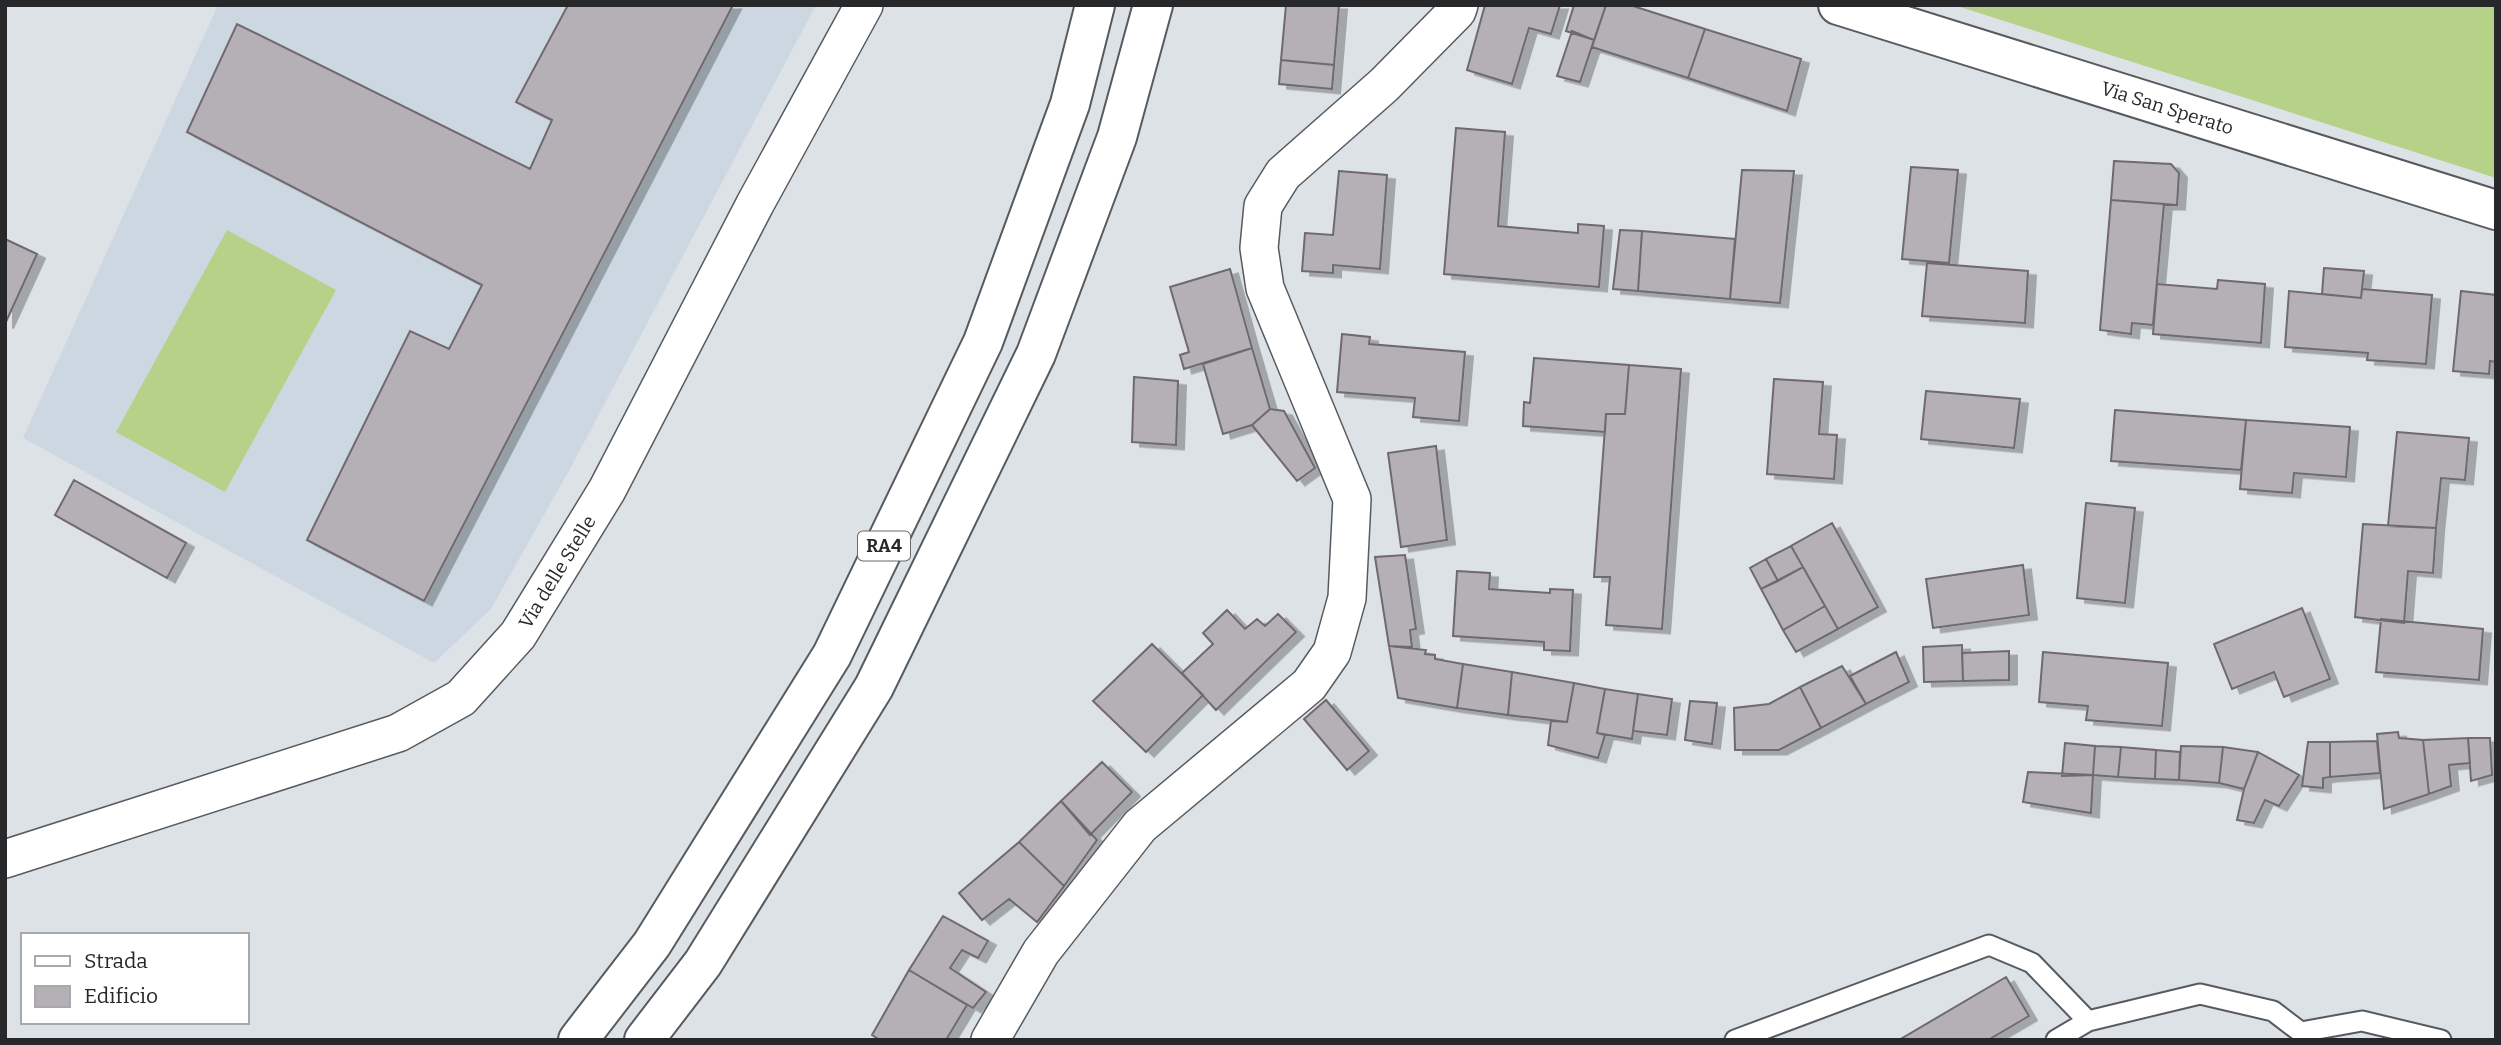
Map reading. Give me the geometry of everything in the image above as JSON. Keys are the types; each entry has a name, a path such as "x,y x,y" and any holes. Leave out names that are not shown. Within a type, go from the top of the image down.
{"main road":[{"name":"RA4","path":"578,1040 652,944 832,655 984,342 1069,104 1095,5"},
{"name":"RA4","path":"644,1040 703,963 874,687 1035,354 1117,137 1153,5"},
{"name":"Via San Sperato","path":"1838,5 2496,210"}],"street":[{"name":"Via delle Stelle","path":"5,859 398,733 461,698 518,635 607,490 755,204 864,5"},
{"path":"990,1040 1041,952 1140,826 1309,685 1332,652 1347,598 1352,499 1265,288 1259,248 1263,206 1283,174 1384,85 1457,11 1459,5"}],"lane":[{"path":"1735,1040 1989,945 2032,963 2088,1021"},
{"path":"2056,1040 2088,1021 2200,994 2273,1011 2306,1036 2362,1021 2441,1040"}],"shaded area":[{"path":"218,5 816,5 571,467 491,609 434,663 23,438"}],"green space":[{"path":"1954,5 2496,5 2496,178"},
{"path":"227,230 336,290 225,492 116,432"}],"building":[{"path":"568,5 733,5 424,601 307,540 410,331 449,349 482,285 187,132 237,24 530,169 552,120 516,102"},
{"path":"1286,5 1339,5 1334,65 1281,60"},
{"path":"1485,5 1560,5 1551,34 1529,28 1512,84 1467,70"},
{"path":"1574,5 1606,5 1594,40 1566,31"},
{"path":"1606,5 1630,5 1705,29 1688,78 1592,47"},
{"path":"1705,29 1801,59 1787,111 1688,78"},
{"path":"1572,31 1594,40 1580,82 1557,76"},
{"path":"1281,60 1334,65 1332,89 1279,84"},
{"path":"1456,128 1505,132 1498,226 1578,233 1578,224 1604,226 1599,287 1444,274"},
{"path":"2114,161 2171,164 2179,173 2177,205 2111,200"},
{"path":"1911,167 1958,170 1949,263 1902,259"},
{"path":"1742,170 1794,171 1780,303 1730,299"},
{"path":"1339,171 1387,175 1380,269 1333,265 1333,273 1302,271 1305,233 1333,235"},
{"path":"2111,200 2164,204 2153,325 2132,323 2131,334 2100,330"},
{"path":"1620,230 1642,231 1638,291 1613,289"},
{"path":"1642,231 1735,239 1730,299 1638,291"},
{"path":"5,239 37,254 5,324"},
{"path":"1927,263 2028,271 2025,323 1922,316"},
{"path":"2324,268 2364,271 2361,298 2322,294"},
{"path":"1230,269 1252,348 1184,369 1180,355 1189,352 1170,287"},
{"path":"2218,280 2265,284 2261,343 2153,334 2157,284 2217,289"},
{"path":"2362,289 2432,295 2426,364 2367,360 2368,353 2285,347 2289,291 2361,298"},
{"path":"2461,291 2496,295 2496,362 2490,361 2489,374 2453,371"},
{"path":"1342,334 1370,337 1369,344 1465,352 1459,421 1413,417 1415,398 1337,392"},
{"path":"1252,348 1270,409 1252,425 1223,434 1203,364"},
{"path":"1534,358 1629,365 1625,414 1606,414 1605,432 1523,426 1524,402 1530,403"},
{"path":"1629,365 1681,369 1662,629 1606,625 1610,577 1594,577 1606,414 1625,414"},
{"path":"1134,377 1178,381 1176,445 1132,442"},
{"path":"1774,379 1823,382 1819,434 1837,435 1834,479 1767,474"},
{"path":"1926,391 2020,399 2014,448 1921,439"},
{"path":"1270,409 1284,411 1315,468 1297,481 1252,425"},
{"path":"2115,410 2246,420 2241,470 2111,461"},
{"path":"2246,420 2350,427 2346,477 2294,473 2292,493 2240,489"},
{"path":"2397,432 2469,438 2465,480 2441,478 2436,528 2388,526"},
{"path":"1436,446 1447,540 1401,547 1388,453"},
{"path":"74,480 186,543 167,578 55,515"},
{"path":"2086,503 2135,508 2125,603 2077,598"},
{"path":"1832,523 1878,607 1838,629 1791,546"},
{"path":"2363,524 2436,528 2433,573 2408,571 2404,623 2355,617"},
{"path":"1791,546 1803,567 1778,581 1766,559"},
{"path":"1405,555 1416,629 1410,630 1412,647 1389,646 1375,557"},
{"path":"1766,559 1778,581 1761,589 1750,568"},
{"path":"2023,565 2029,615 1933,628 1926,579"},
{"path":"1803,567 1825,606 1783,630 1761,589"},
{"path":"1457,571 1490,573 1489,589 1550,593 1550,589 1573,590 1570,651 1544,650 1544,642 1453,636"},
{"path":"1825,606 1838,629 1796,652 1783,630"},
{"path":"2302,608 2330,679 2284,697 2274,672 2232,689 2214,644"},
{"path":"1227,610 1245,629 1257,619 1265,626 1278,614 1296,632 1216,710 1182,673 1213,644 1203,633"},
{"path":"2381,619 2483,629 2479,680 2376,672"},
{"path":"1152,644 1203,695 1146,752 1093,701"},
{"path":"1962,645 1963,681 1924,682 1923,647"},
{"path":"1389,646 1426,650 1425,654 1435,655 1435,659 1463,664 1457,708 1398,698"},
{"path":"2009,651 2009,680 1963,681 1962,653"},
{"path":"1896,652 1909,682 1866,704 1850,676"},
{"path":"2043,652 2168,663 2162,726 2086,720 2088,706 2039,702"},
{"path":"1463,664 1512,672 1508,715 1457,708"},
{"path":"1842,666 1866,704 1821,728 1800,687"},
{"path":"1512,672 1574,683 1567,722 1508,715"},
{"path":"1574,683 1605,689 1597,733 1605,735 1598,758 1548,745 1551,721 1567,722"},
{"path":"1800,687 1821,728 1779,750 1735,750 1734,708 1769,704"},
{"path":"1605,689 1638,694 1632,739 1597,733"},
{"path":"1638,694 1672,699 1667,735 1633,731"},
{"path":"1326,700 1369,751 1347,770 1304,719"},
{"path":"1690,701 1717,703 1712,744 1685,740"},
{"path":"2398,732 2399,738 2423,740 2429,794 2384,809 2377,734"},
{"path":"2468,738 2490,738 2492,775 2471,781"},
{"path":"2468,738 2470,763 2449,765 2451,786 2429,794 2423,740"},
{"path":"2377,741 2380,773 2330,777 2330,742"},
{"path":"2308,742 2330,742 2330,777 2323,778 2323,788 2302,786"},
{"path":"2065,743 2095,746 2093,775 2062,776"},
{"path":"2095,746 2121,747 2118,777 2093,775"},
{"path":"2181,746 2223,747 2219,783 2179,780"},
{"path":"2121,747 2156,750 2155,779 2118,777"},
{"path":"2223,747 2258,752 2244,789 2219,783"},
{"path":"2156,750 2180,752 2179,780 2155,779"},
{"path":"2258,752 2299,775 2279,806 2265,800 2254,823 2237,820 2244,789"},
{"path":"1102,762 1132,792 1090,835 1061,801"},
{"path":"2028,772 2093,775 2091,813 2023,802"},
{"path":"1061,801 1097,840 1064,886 1019,842"},
{"path":"1019,842 1064,886 1037,922 1009,899 982,920 959,893"},
{"path":"943,916 988,941 978,958 962,950 950,968 986,992 973,1008 909,970"},
{"path":"909,970 967,1005 946,1040 880,1040 872,1035"},
{"path":"2006,977 2029,1016 1988,1040 1899,1040"}]}
